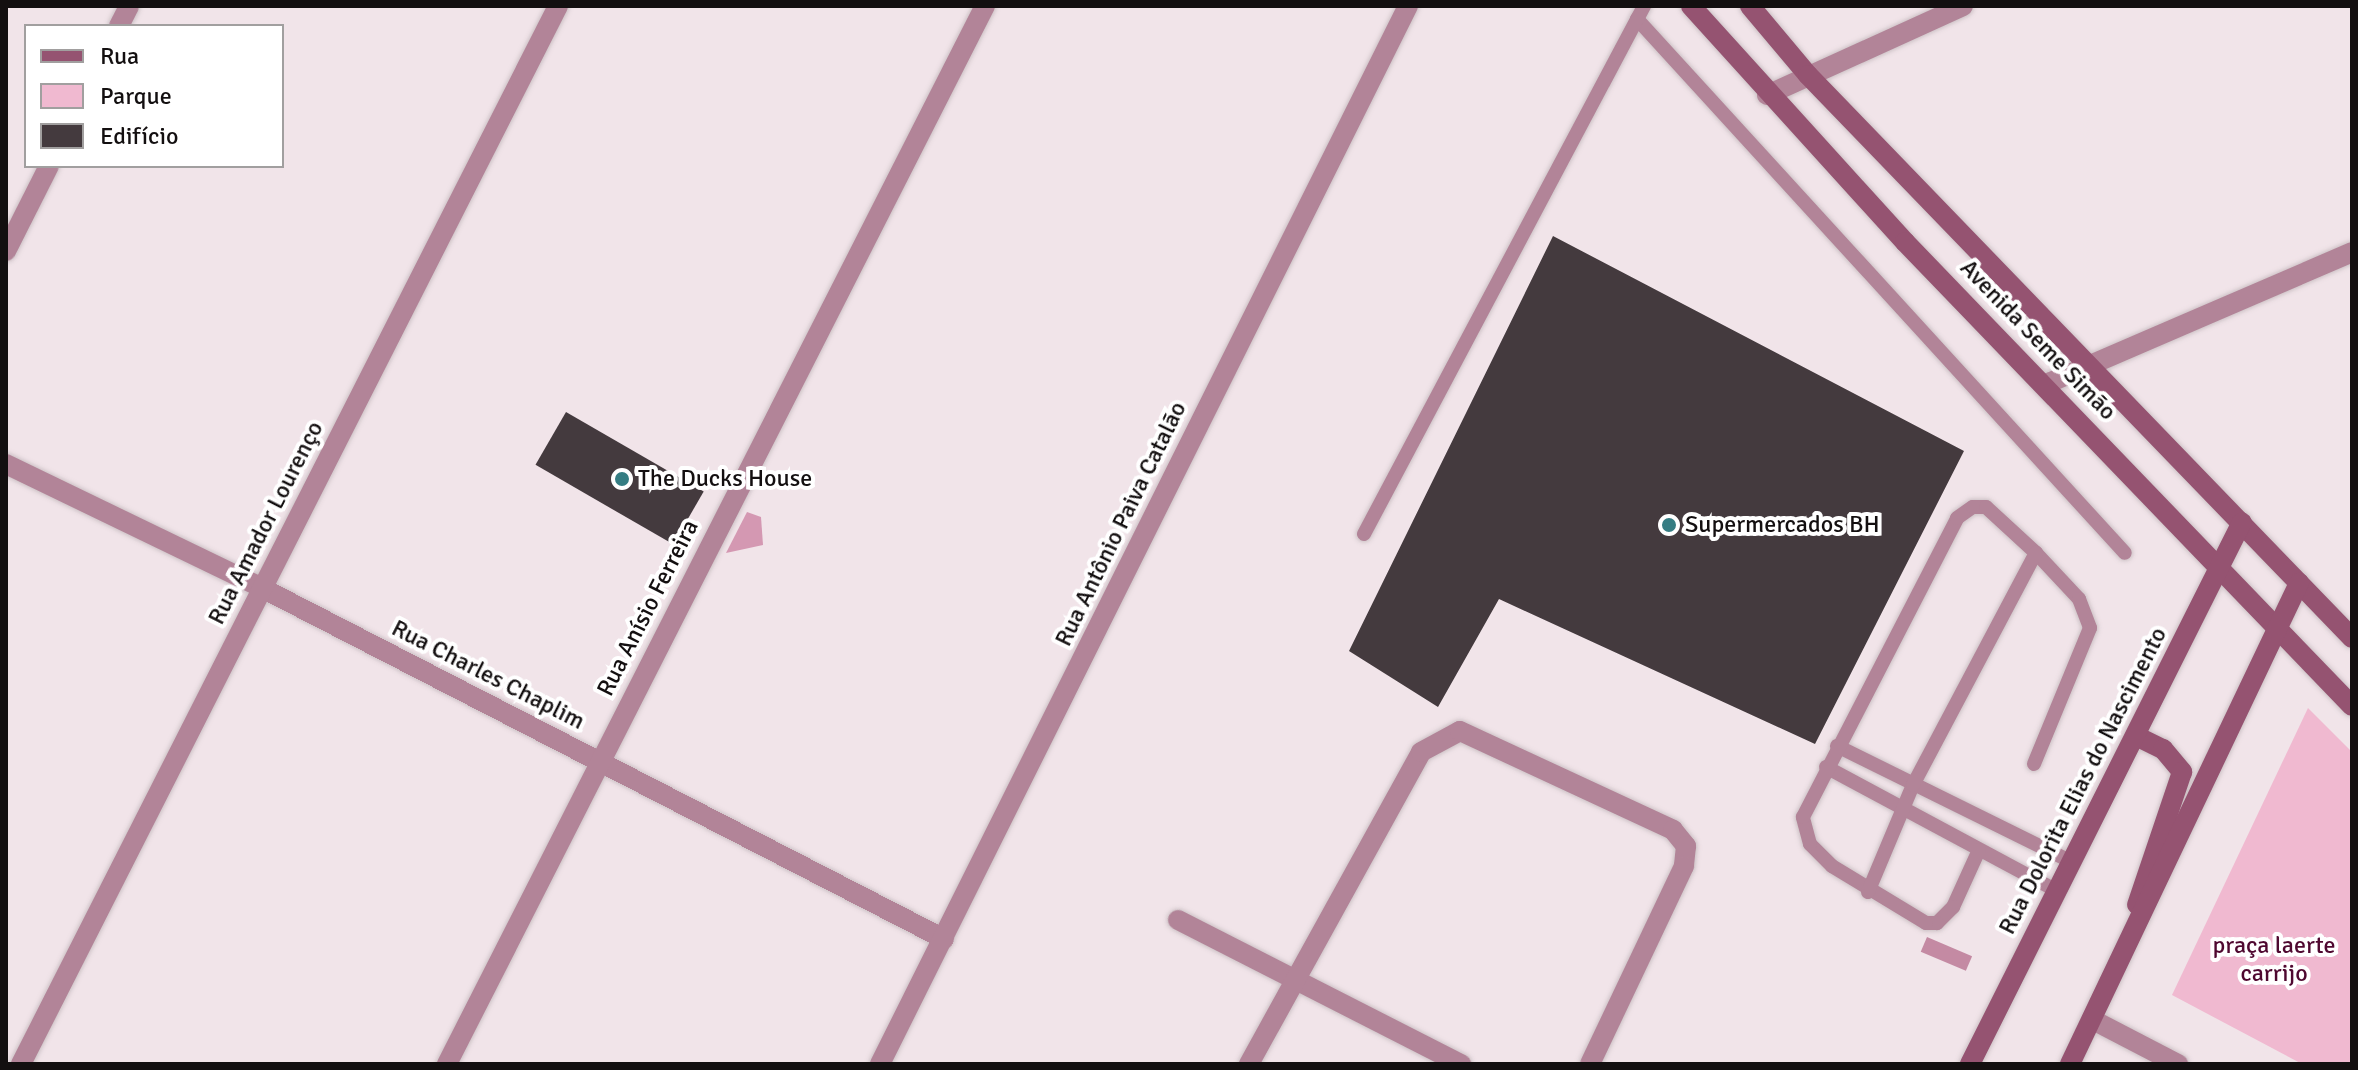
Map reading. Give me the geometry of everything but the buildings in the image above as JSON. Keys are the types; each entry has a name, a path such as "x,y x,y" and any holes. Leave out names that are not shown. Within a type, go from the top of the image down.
{"street":[{"path":"120,24 129,6"},
{"name":"Rua Amador Lourenço","path":"21,1064 558,6"},
{"name":"Rua Anísio Ferreira","path":"447,1064 985,6"},
{"name":"Rua Antônio Paiva Catalão","path":"880,1064 1408,6"},
{"name":"Avenida Seme Simão","path":"1691,6 1767,95 2352,706"},
{"name":"Avenida Seme Simão","path":"1750,6 1808,75 2352,638"},
{"path":"1767,95 1963,6"},
{"path":"6,251 48,168"},
{"path":"2046,384 2352,252"},
{"name":"Rua Charles Chaplim","path":"6,464 262,588 944,939"},
{"name":"Rua Dolorita Elias do Nascimento","path":"1970,1064 2242,522"},
{"path":"2070,1064 2299,583"},
{"path":"1249,1064 1421,752 1460,731 1673,830 1686,846 1684,866 1590,1064"},
{"path":"2132,936 2142,883 2182,772 2163,749 2136,736"},
{"path":"1178,920 1297,977 1461,1064"},
{"path":"2093,1020 2178,1064"}],"lane":[{"path":"1364,534 1640,12 2125,553"},
{"path":"1979,850 1953,907 1937,923 1926,923 1868,892 1832,866 1810,844 1804,830 1808,801 1962,510 1986,507 2036,553 2079,599 2090,628 2034,764"},
{"path":"1868,892 1913,785 2036,553"},
{"path":"1837,746 2072,862"},
{"path":"1826,767 2057,891"}],"green space":[{"name":"praça laerte carrijo","path":"2308,708 2352,752 2352,1064 2302,1064 2172,995"}],"shaded area":[{"path":"747,512 761,517 763,545 726,553"},
{"path":"1927,937 1972,956 1966,971 1921,952"}],"place":[{"name":"The Ducks House","path":"622,479"},
{"name":"Supermercados BH","path":"1669,525"}]}
